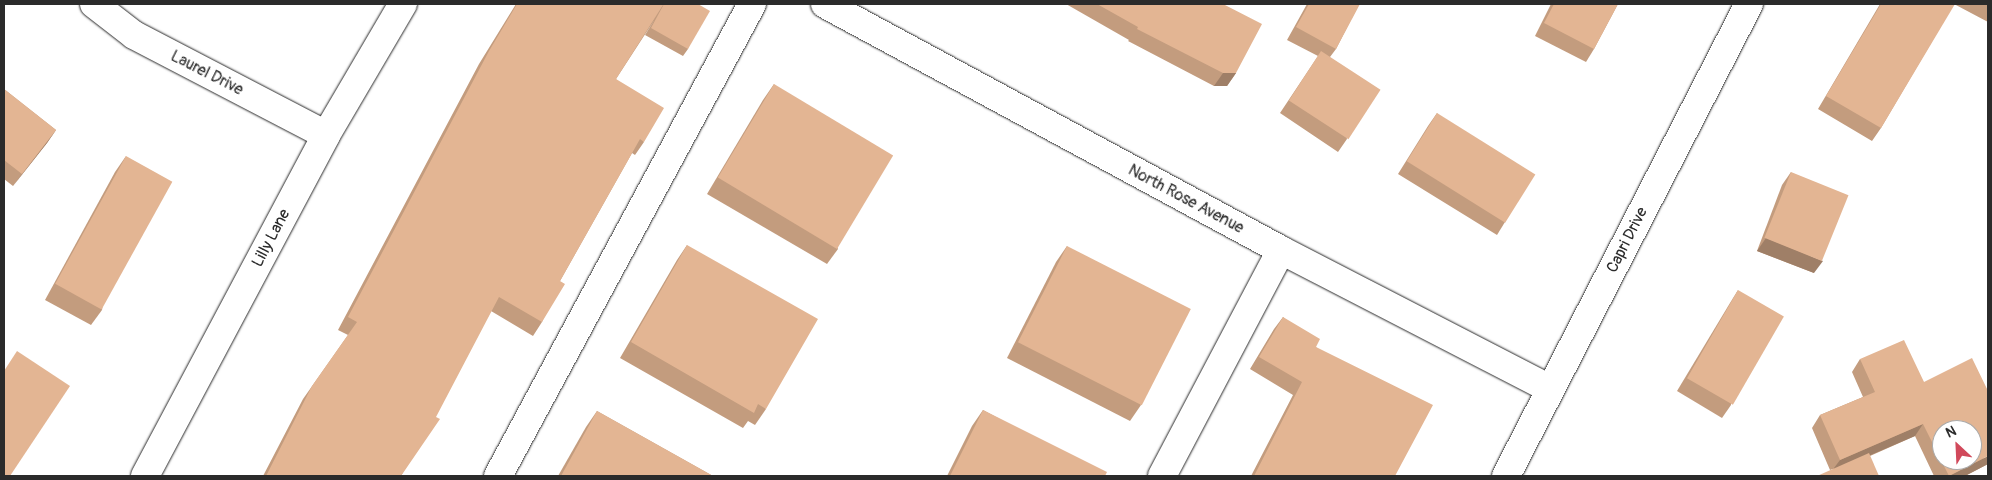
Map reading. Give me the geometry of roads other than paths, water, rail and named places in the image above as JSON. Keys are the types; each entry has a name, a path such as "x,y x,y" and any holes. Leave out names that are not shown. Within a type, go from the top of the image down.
{"street":[{"name":"Laurel Drive","path":"94,4 134,35 326,135"},
{"name":"Lilly Lane","path":"145,476 326,135 403,4"},
{"path":"498,476 752,4"},
{"name":"North Rose Avenue","path":"826,4 1280,250 1550,389"},
{"name":"Capri Drive","path":"1506,476 1749,4"},
{"path":"1162,476 1280,250"}]}
